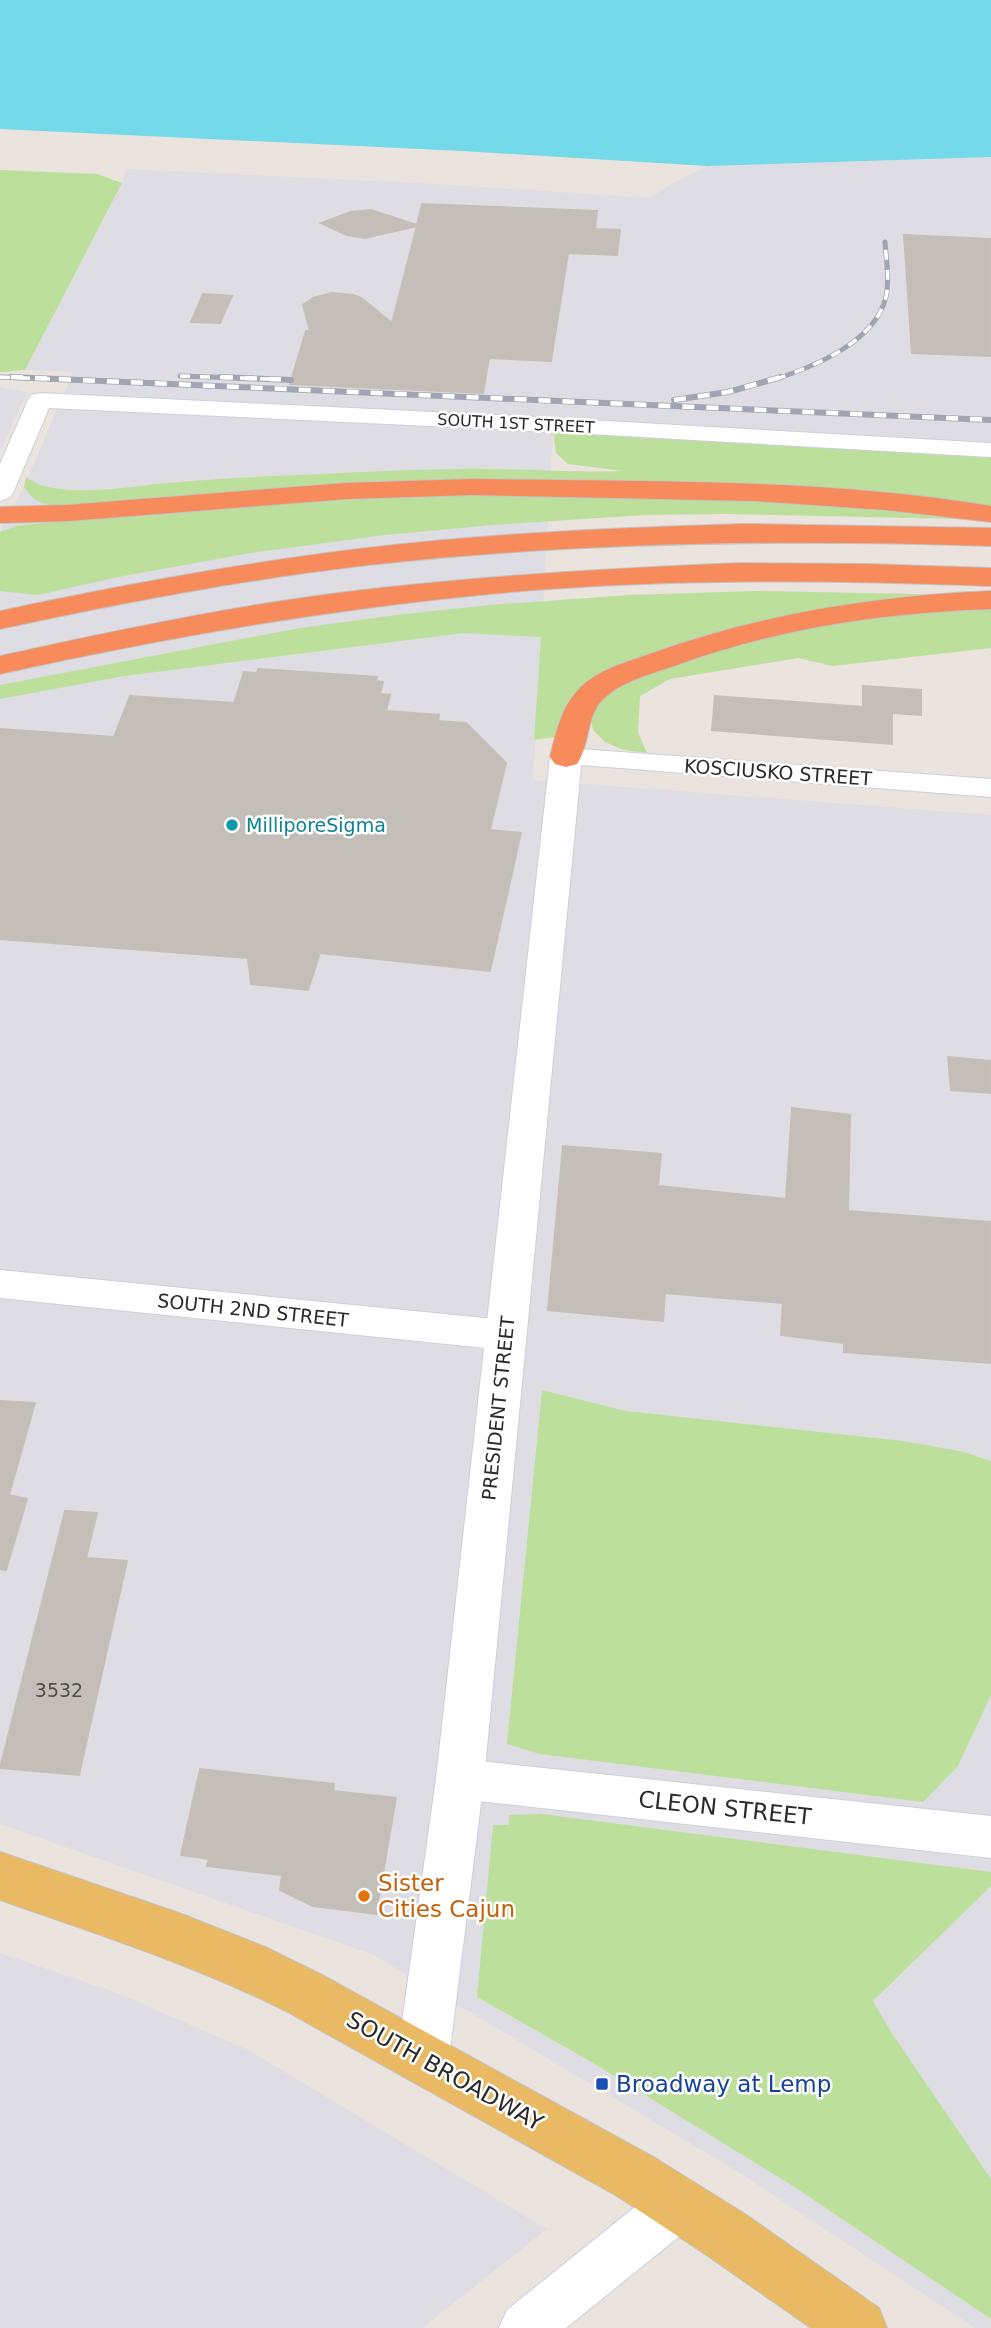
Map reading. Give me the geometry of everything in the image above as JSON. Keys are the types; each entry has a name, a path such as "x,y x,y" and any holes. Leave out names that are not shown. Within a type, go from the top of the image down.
{"highway":[{"path":"0,515 68,513 318,492 472,487 756,494 886,502 991,514"},
{"path":"14,617 141,591 259,571 386,554 507,542 635,534 760,531 885,532 991,537"},
{"path":"0,665 192,625 316,605 443,589 568,578 687,572 812,571 991,577"},
{"path":"566,757 583,703 594,691 685,650 820,614 913,603 991,600"}],"main road":[{"name":"SOUTH BROADWAY","path":"0,1876 179,1938 247,1965 304,1993 679,2204 859,2328"}],"street":[{"name":"SOUTH 1ST STREET","path":"0,493 40,400 537,424 991,450"},
{"name":"KOSCIUSKO STREET","path":"566,757 991,788"},
{"name":"PRESIDENT STREET","path":"423,2058 460,1779 566,757"},
{"name":"SOUTH 2ND STREET","path":"0,1284 505,1335"},
{"name":"CLEON STREET","path":"460,1779 991,1837"},
{"path":"525,2328 679,2204"}],"shaded area":[{"path":"991,157 991,444 553,432 533,780 991,815 991,2328 975,2328 737,2171 374,1955 0,1824 0,532 24,487 73,372 25,370 122,183 126,169 417,183 650,198 707,166"},
{"path":"0,387 27,392 0,452"},
{"path":"0,1953 117,1993 246,2049 547,2229 422,2328 0,2328"}],"green space":[{"path":"0,170 97,174 122,183 25,370 0,372"},
{"path":"553,431 991,456 991,509 387,485 186,495 56,506 37,501 24,487 26,477 53,488 89,490 225,479 416,470 623,471 568,464 556,453"},
{"path":"598,495 826,504 959,519 644,515 493,525 385,535 251,553 118,577 38,595 0,591 0,532 16,526 158,510 386,496"},
{"path":"757,591 967,595 827,608 738,627 639,662 556,737 534,740 541,637 464,633 124,676 0,699 0,685 300,628 489,605 628,595"},
{"path":"991,605 991,648 833,666 798,658 670,679 640,696 638,732 647,753 624,750 605,742 593,730 590,716 595,703 642,675 690,656 824,621"},
{"path":"542,1390 626,1411 903,1441 964,1452 991,1461 991,1695 958,1766 923,1802 540,1754 507,1744"},
{"path":"542,1814 991,1872 991,1886 873,2001 891,2032 991,2179 991,2319 793,2186 588,2060 477,1997 493,1825 509,1825 509,1815"}],"water":[{"path":"0,0 991,0 991,157 707,166 462,151 0,129"}],"building":[{"path":"422,204 597,211 595,229 620,230 617,255 568,253 551,361 489,358 483,393 290,384 306,331 310,331 303,305 313,298 332,293 353,295 361,298 392,323 417,226 365,238 347,235 321,223 351,212 371,210 417,225"},
{"path":"904,235 991,239 991,356 912,353"},
{"path":"203,294 232,296 220,323 191,322"},
{"name":"MilliporeSigma","path":"258,669 377,677 376,681 383,682 380,694 390,695 386,711 439,715 438,721 466,723 506,763 490,830 521,833 490,971 320,953 308,990 251,984 248,958 0,939 0,729 114,737 130,696 234,703 244,672 257,673"},
{"path":"863,686 921,690 921,715 892,713 892,744 712,730 715,696 863,707"},
{"path":"948,1057 991,1061 991,1093 951,1090"},
{"path":"792,1108 850,1115 848,1211 991,1222 991,1363 844,1352 844,1343 781,1335 783,1303 665,1293 663,1321 548,1310 563,1146 661,1154 658,1186 786,1199"},
{"path":"0,1401 35,1403 9,1495 27,1499 6,1570 0,1569"},
{"path":"65,1511 97,1513 86,1558 127,1561 79,1775 0,1768"},
{"path":"200,1769 334,1784 333,1791 396,1798 376,1914 313,1906 280,1890 282,1875 207,1866 209,1859 181,1855"}],"railway":[{"path":"776,379 842,350 870,327 880,313 886,297 888,276 885,242"},
{"path":"180,376 260,379"},
{"path":"0,377 52,379"},
{"path":"11,377 991,420"},
{"path":"221,377 260,379"},
{"path":"674,400 728,392 781,377"},
{"path":"260,379 270,379"},
{"path":"260,379 291,380"}],"place":[{"name":"MilliporeSigma","path":"232,825"},
{"name":"Sister Cities Cajun","path":"364,1896"},
{"name":"Broadway at Lemp","path":"602,2084"}]}
